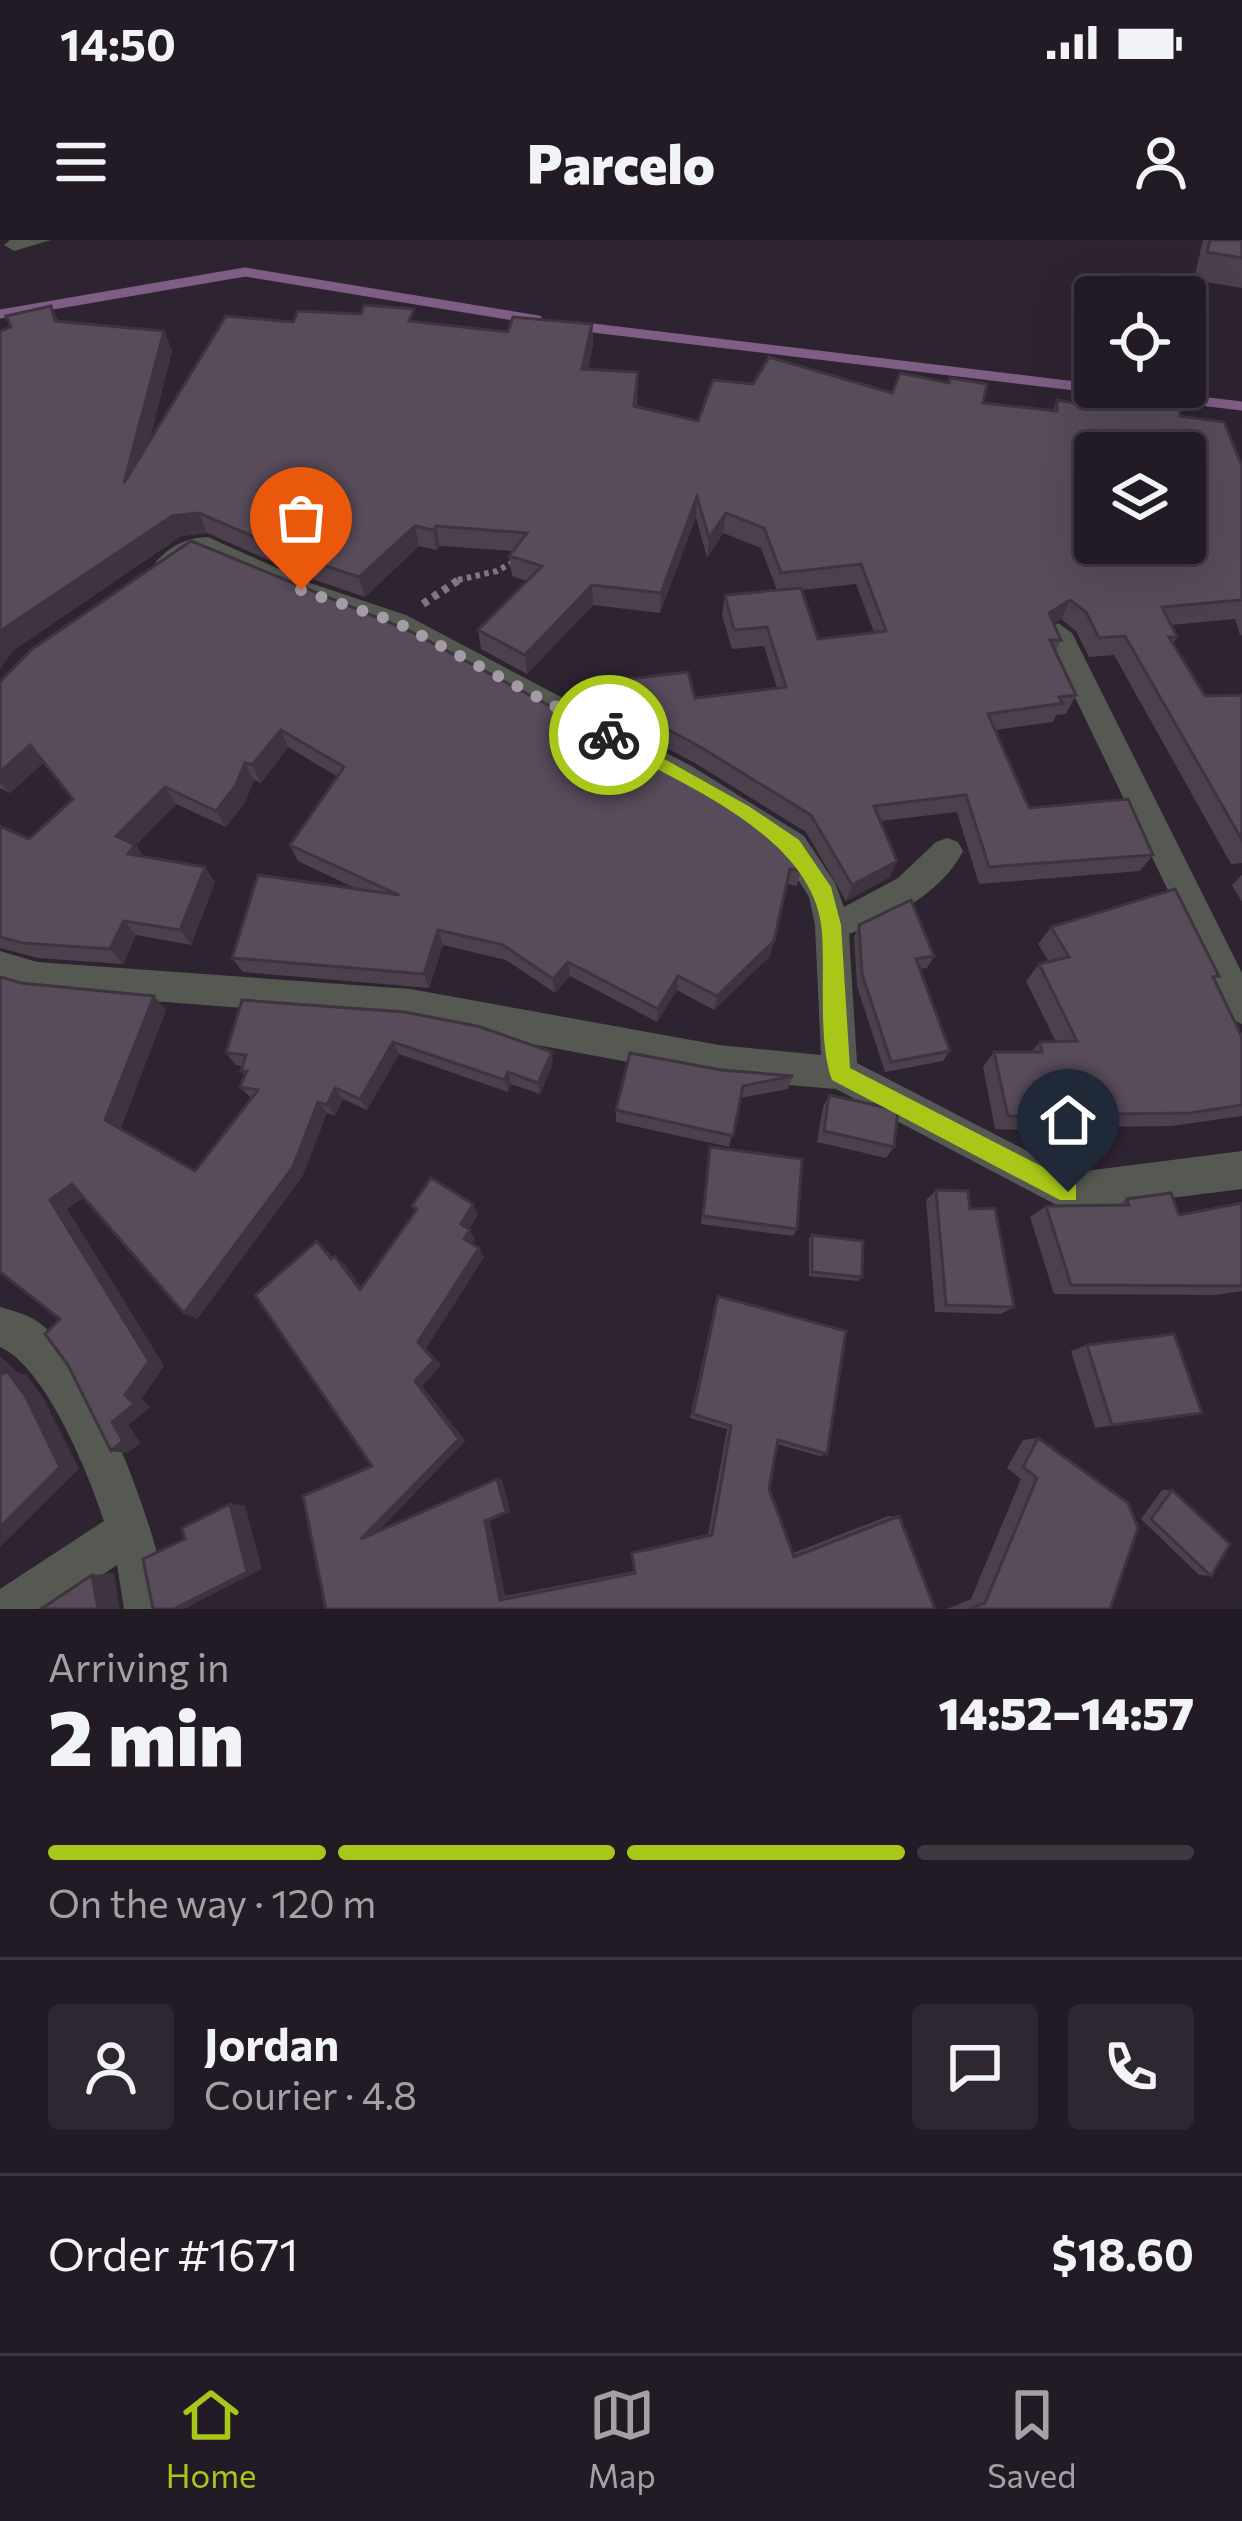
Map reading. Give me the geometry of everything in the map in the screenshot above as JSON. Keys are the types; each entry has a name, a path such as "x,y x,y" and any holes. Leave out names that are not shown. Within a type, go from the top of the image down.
{"street":[{"path":"14,245 41,240"},
{"path":"136,589 193,546 208,546 301,590 396,622 682,775 793,845 824,892 832,925 840,1073"},
{"path":"1058,633 1242,1008"},
{"path":"832,925 864,916 896,897 925,877 947,851"},
{"path":"0,966 37,977 410,1005 719,1062 840,1073 1068,1192 1242,1170"},
{"path":"0,1327 24,1336 59,1382 131,1529 146,1583 147,1609"},
{"path":"11,1609 131,1529"}],"path":[{"path":"396,622 462,577 497,571 523,557"}],"building":[{"path":"1210,240 1242,240 1242,258 1207,252"},
{"path":"364,305 414,309 409,321 508,332 513,317 592,324 582,369 638,372 634,406 698,421 713,380 753,384 769,357 892,393 900,373 949,383 950,378 987,384 983,403 1057,411 1057,400 1074,403 1074,408 1179,408 1180,416 1224,422 1242,466 1242,600 1162,607 1177,637 1169,637 1205,696 1242,695 1242,840 1125,636 1099,638 1086,612 1070,600 1049,613 1061,640 1050,640 1076,695 1059,697 1063,703 988,714 1029,808 1128,799 1153,855 989,867 966,795 874,806 897,861 852,885 811,815 697,745 615,702 611,681 688,672 695,698 786,687 767,627 734,630 725,595 801,588 818,639 886,631 861,564 781,573 764,528 726,513 709,538 697,497 661,593 592,585 525,655 478,630 542,566 509,556 527,533 415,526 359,577 199,513 172,516 0,631 0,331 11,327 6,316 51,306 55,321 164,331 124,483 226,316 293,322 298,311 361,314"},
{"path":"191,541 408,630 670,770 783,841 801,870 790,869 774,941 717,996 678,976 658,1009 568,962 553,979 503,945 438,930 424,974 232,958 258,875 399,895 290,845 344,767 281,730 252,765 245,763 236,785 216,811 165,787 116,836 135,845 128,854 205,867 180,930 124,921 110,949 0,937 0,826 29,839 73,799 30,745 0,772 0,682 31,650"},
{"path":"1175,889 1219,976 1213,977 1242,1037 1242,1105 1190,1113 1114,1114 1115,1119 1008,1116 994,1052 1042,1052 1040,1042 1077,1041 1039,964 1069,957 1051,927"},
{"path":"911,900 934,956 916,959 950,1051 891,1062 862,974 859,925"},
{"path":"0,977 154,996 105,1120 195,1171 258,1090 240,1087 247,1071 241,1071 246,1055 226,1053 242,1000 404,1012 477,1026 552,1052 538,1083 508,1072 505,1080 393,1042 360,1099 335,1088 327,1105 318,1102 293,1167 184,1313 72,1184 50,1200 149,1361 125,1395 134,1404 112,1422 123,1441 111,1451 68,1365 45,1334 60,1319 0,1272"},
{"path":"630,1053 721,1070 793,1076 743,1086 733,1136 616,1110"},
{"path":"829,1095 898,1110 894,1147 824,1131"},
{"path":"710,1147 802,1159 797,1229 703,1216"},
{"path":"431,1178 473,1204 461,1224 470,1230 464,1239 479,1248 418,1342 434,1360 415,1381 459,1439 361,1539 497,1479 506,1512 485,1521 500,1600 635,1573 632,1553 712,1535 731,1426 693,1414 718,1296 846,1331 827,1454 778,1440 769,1489 794,1557 899,1516 935,1609 326,1609 303,1496 372,1466 255,1295 317,1241 331,1259 335,1256 360,1290 417,1209 412,1206"},
{"path":"936,1190 968,1191 970,1209 995,1208 1014,1307 946,1305"},
{"path":"1171,1193 1179,1215 1242,1203 1242,1286 1071,1285 1046,1206 1129,1205 1127,1199"},
{"path":"812,1235 863,1241 862,1277 812,1272"},
{"path":"1174,1334 1202,1413 1112,1425 1087,1345"},
{"path":"0,1371 7,1371 26,1397 60,1467 0,1527"},
{"path":"1038,1438 1128,1503 1138,1528 1110,1609 970,1609 985,1603 1037,1478 1023,1467"},
{"path":"1172,1490 1230,1544 1211,1576 1151,1519"},
{"path":"230,1504 247,1572 174,1609 153,1609 143,1559 185,1539 182,1528"},
{"path":"92,1575 98,1609 41,1609"}],"waterway":[{"path":"0,314 245,272 538,320"},
{"path":"576,326 1242,406"}],"way so far":[{"path":"301,590 396,622 609,735"}],"route":[{"path":"609,735 793,845 824,892 832,925 840,1073 1068,1192"}]}
